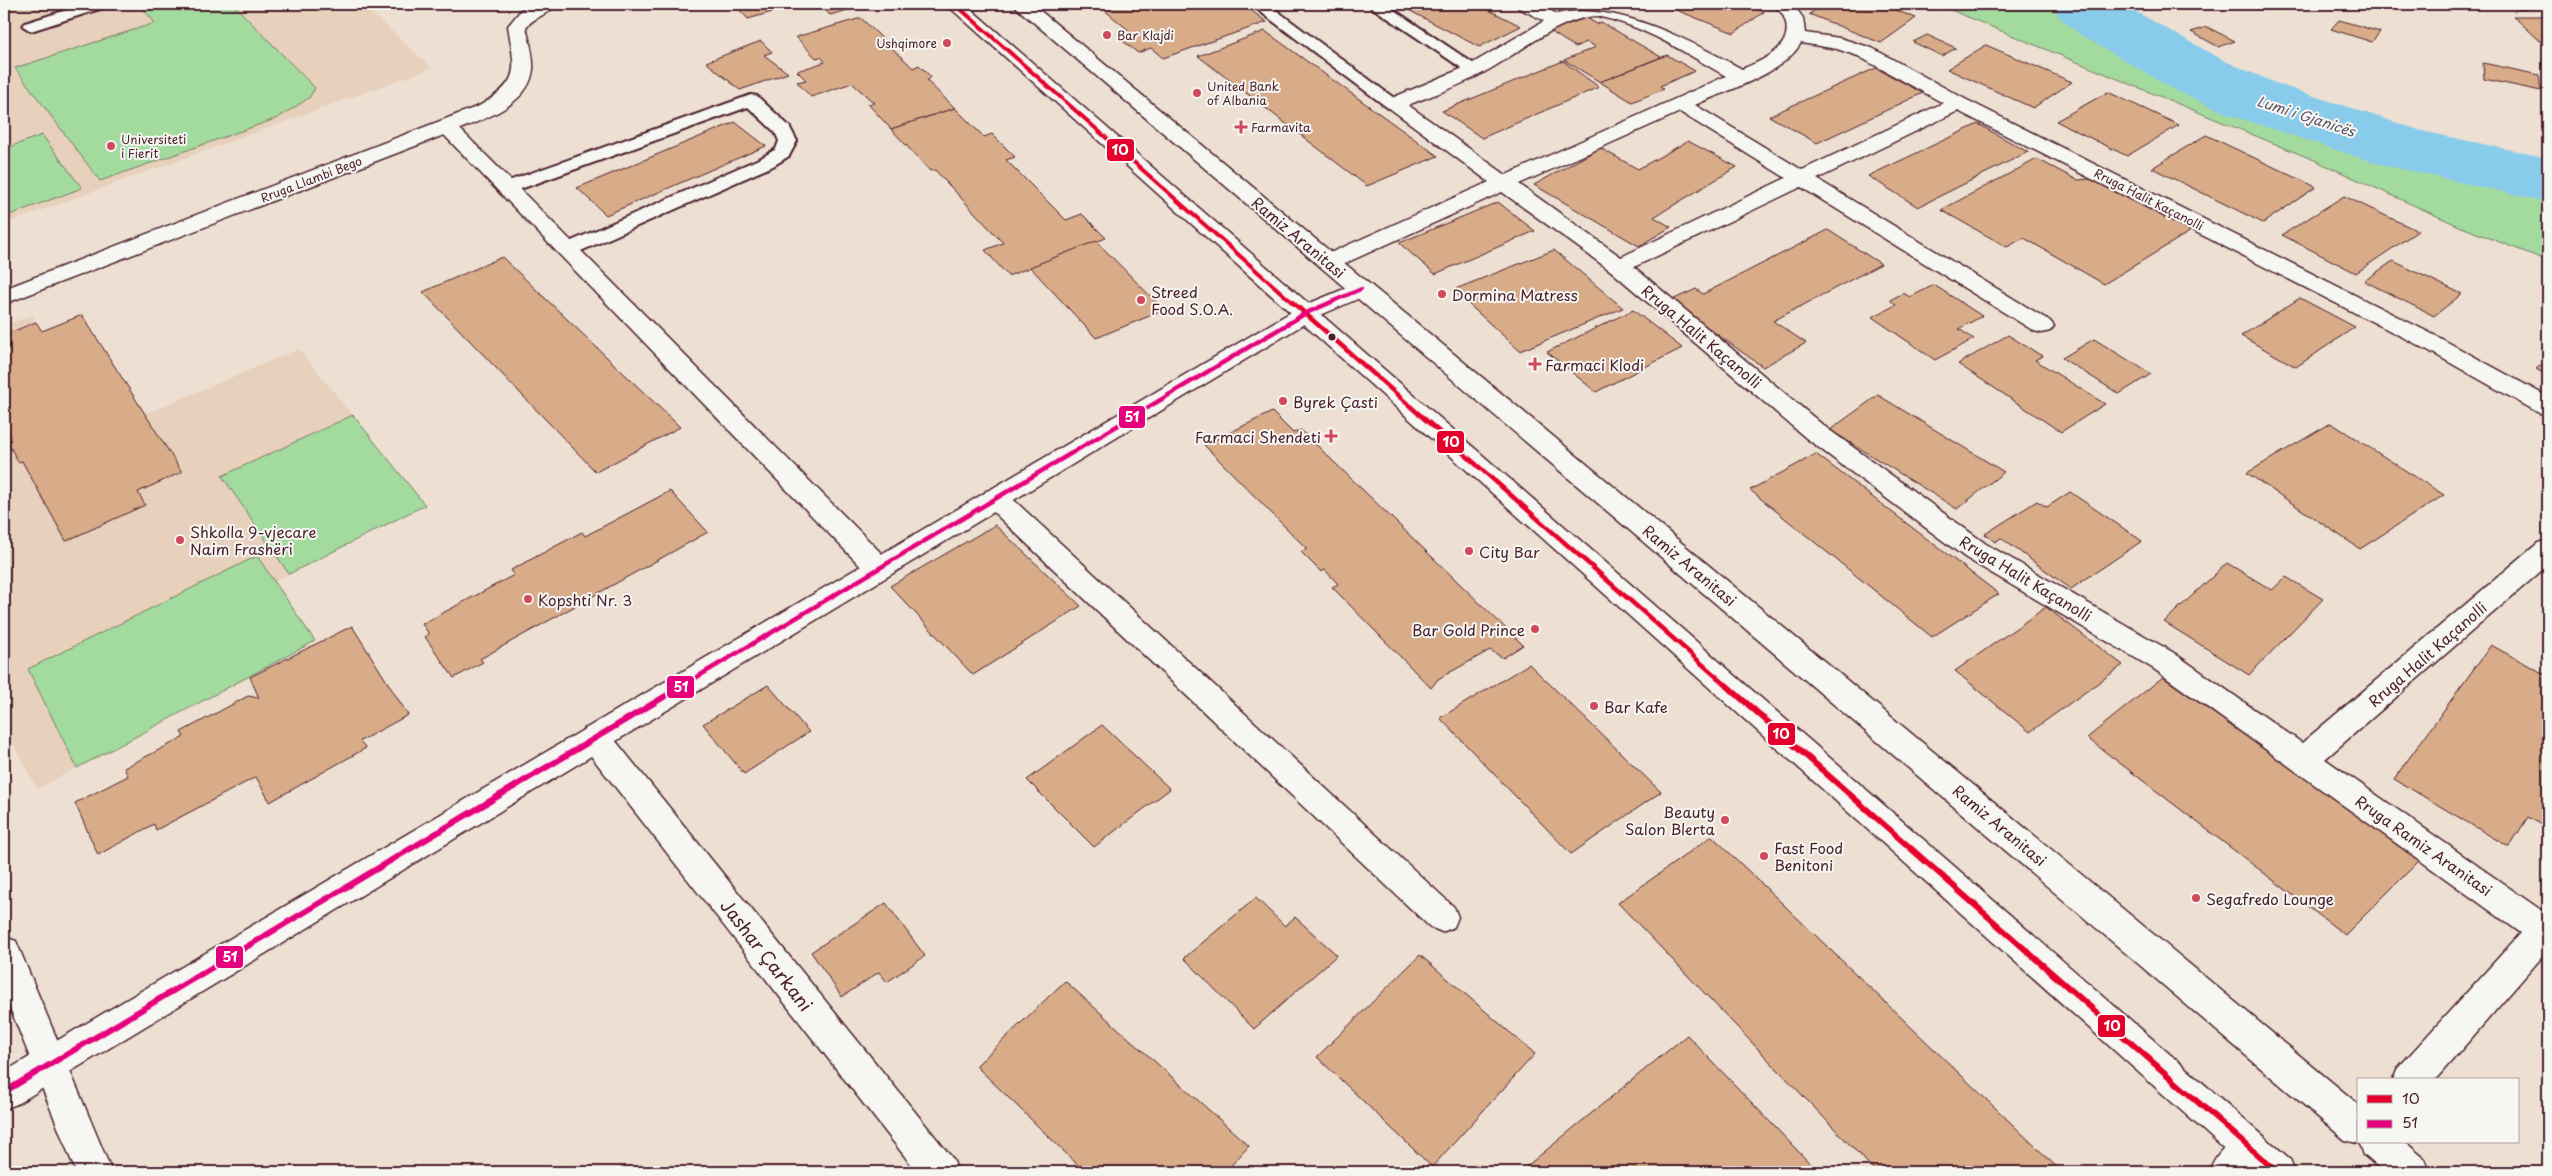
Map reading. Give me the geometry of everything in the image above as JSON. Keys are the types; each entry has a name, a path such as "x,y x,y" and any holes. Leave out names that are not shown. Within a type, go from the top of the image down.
{"street":[{"name":"Rruga Llambi Bego","path":"4,297 480,114 495,105 516,87 524,71 517,26 527,14 548,4"},
{"path":"955,4 1306,313 2239,1161 2277,1172"},
{"name":"Ramiz Aranitasi","path":"1021,4 2357,1126"},
{"path":"1525,4 1558,22"},
{"path":"1329,262 1774,62 1788,50 1796,37 1795,20 1787,7 1782,4"},
{"path":"1394,104 1475,70 1579,12 1608,11 1630,17 1740,76"},
{"name":"Rruga Halit Kaçanolli","path":"1796,37 1840,44 1865,52 1958,103 2432,343 2548,407"},
{"path":"1619,266 1958,103"},
{"name":"Rruga Halit Kaçanolli","path":"1394,104 1619,266 1815,432 1976,551 2164,661 2303,760 2548,550"},
{"path":"1679,104 2042,326"},
{"path":"446,127 879,568"},
{"path":"4,1092 1306,313 1361,289"},
{"path":"995,498 1442,917"},
{"name":"Jashar Çarkani","path":"595,738 940,1172"},
{"name":"Rruga Ramiz Aranitasi","path":"2303,760 2547,930 2414,1078"},
{"path":"4,952 94,1172"},
{"path":"2379,1144 2412,1172"}],"lane":[{"path":"32,26 101,4"},
{"path":"1258,4 1394,104"},
{"path":"1375,4 1475,70"},
{"path":"506,188 751,100 784,130 788,141 783,152 767,162 567,250"}],"shaded area":[{"name":"Universiteti i Fierit","path":"4,4 362,4 432,68 4,224"},
{"name":"Shkolla 9-vjecare Naim Frashëri","path":"32,315 42,331 145,414 299,349 425,505 275,581 315,641 37,789 4,726 4,326"}],"green space":[{"path":"147,4 233,4 315,88 309,98 278,118 100,181 15,68 155,23 141,6"},
{"path":"1936,4 2077,4 2097,20 2196,77 2253,102 2402,150 2548,183 2548,261 2459,226 2314,160"},
{"path":"42,135 82,188 4,217 4,149"},
{"path":"353,415 425,505 289,574 222,476"},
{"path":"257,556 315,641 77,768 28,669"}],"building":[{"path":"734,4 800,4 748,19"},
{"path":"819,4 870,4 830,15"},
{"path":"1097,4 1242,4 1267,22 1163,58 1151,48 1138,53 1119,38 1132,33"},
{"path":"1397,4 1477,4 1521,26 1479,47"},
{"path":"1661,4 1743,4 1764,12 1734,33"},
{"path":"1825,4 1879,4 1916,18 1881,43 1809,14"},
{"path":"2357,4 2387,4 2365,8"},
{"path":"2507,4 2548,4 2548,6 2519,10"},
{"path":"1583,16 1597,24 1601,22 1661,57 1600,82 1564,60 1596,47 1587,42 1575,47 1548,30"},
{"path":"2513,16 2548,16 2548,48"},
{"path":"861,18 913,68 919,65 931,77 927,81 955,108 891,129 868,104 874,103 852,83 811,97 797,82 806,80 797,71 825,62 821,57 816,58 796,37"},
{"path":"2339,20 2380,32 2372,42 2331,29"},
{"path":"2207,27 2235,41 2219,47 2191,32"},
{"path":"1265,31 1438,156 1367,186 1198,56"},
{"path":"1927,35 1956,48 1942,56 1913,42"},
{"path":"761,41 772,52 764,55 788,73 740,90 706,62"},
{"path":"1986,45 2072,82 2033,108 1947,69"},
{"path":"1667,55 1695,71 1660,86 1664,89 1632,102 1600,82"},
{"path":"1563,61 1599,87 1482,138 1442,111"},
{"path":"2483,63 2539,75 2541,91 2484,79"},
{"path":"1876,68 1923,93 1817,143 1769,116"},
{"path":"2108,92 2179,125 2127,156 2056,121"},
{"path":"955,108 984,137 992,134 1015,157 1006,160 1066,220 1082,214 1106,238 1008,276 985,250 1003,243 935,170 930,171 891,129"},
{"path":"735,122 766,146 606,215 577,188"},
{"path":"1978,124 2028,152 1918,207 1868,176"},
{"path":"2206,135 2316,187 2263,223 2152,168"},
{"path":"1688,141 1737,167 1654,217 1671,227 1639,246 1534,185 1600,148 1638,169"},
{"path":"2037,159 2077,180 2091,179 2191,231 2104,284 2024,238 2007,247 1941,210"},
{"path":"2344,196 2418,231 2356,273 2282,235"},
{"path":"1498,202 1535,231 1435,274 1399,243"},
{"path":"1828,230 1881,264 1773,321 1806,343 1763,367 1670,301 1696,289 1703,294"},
{"path":"1096,241 1164,310 1096,338 1030,267"},
{"path":"1554,250 1623,308 1520,351 1453,290"},
{"path":"502,257 680,427 596,472 423,292"},
{"path":"2393,261 2462,294 2434,316 2364,281"},
{"path":"1934,285 1982,316 1959,329 1974,339 1935,360 1872,317 1896,305 1890,300 1903,293 1910,297"},
{"path":"2300,298 2355,327 2296,367 2241,336"},
{"path":"1633,310 1682,348 1596,392 1547,352"},
{"path":"82,315 182,472 138,492 145,505 66,541 22,461 18,462 4,435 4,335 36,322 42,331"},
{"path":"2008,335 2042,356 2035,360 2105,404 2061,432 1958,364"},
{"path":"2094,339 2151,374 2119,394 2062,358"},
{"path":"2548,360 2548,376 2536,369"},
{"path":"1878,395 2004,472 1957,509 1830,430"},
{"path":"1272,412 1293,433 1301,430 1523,645 1503,658 1490,650 1438,679 1431,688 1332,587 1338,584 1325,570 1321,572 1301,552 1307,549 1204,445"},
{"path":"2331,423 2444,495 2360,549 2247,473"},
{"path":"1816,454 1999,594 1932,637 1750,490"},
{"name":"Kopshti Nr. 3","path":"670,491 708,532 480,659 483,662 454,678 425,637 429,634 422,624 514,575 511,570 582,532 585,536"},
{"path":"2070,492 2142,541 2071,589 2001,538 1995,542 1985,534 2037,501 2047,507"},
{"path":"995,525 1081,606 973,675 890,586"},
{"path":"2227,563 2272,590 2286,577 2323,599 2249,675 2164,622"},
{"path":"2046,607 2123,665 2030,732 1955,671"},
{"path":"352,626 408,715 360,741 366,748 270,802 256,777 156,830 154,824 98,855 75,803 128,776 124,768 184,737 181,732 248,696 259,698 250,677"},
{"path":"2491,645 2548,676 2548,829 2528,817 2509,847 2394,779"},
{"path":"1529,664 1661,792 1571,854 1440,718"},
{"path":"2163,677 2420,860 2345,935 2087,738"},
{"path":"768,685 809,732 744,774 703,724"},
{"path":"1102,725 1170,789 1094,847 1027,780"},
{"path":"1712,836 2062,1172 1876,1172 1618,903"},
{"path":"1256,898 1285,926 1295,917 1337,955 1254,1029 1184,958"},
{"path":"886,903 925,956 887,982 879,972 842,997 811,952"},
{"path":"1420,955 1535,1054 1432,1167 1317,1057"},
{"path":"1065,981 1249,1146 1225,1172 1085,1172 976,1066"},
{"path":"1687,1035 1818,1172 1533,1172 1527,1166"}],"waterway":[{"name":"Lumi i Gjanicës","path":"2083,4 2102,20 2201,76 2255,100 2405,149 2548,180"}],"transit line":[{"name":"10","path":"955,4 2277,1172"},
{"name":"51","path":"4,1092 1306,313 1361,289"}],"place":[{"name":"Bar Klajdi","path":"1107,35"},
{"name":"Ushqimore","path":"947,43"},
{"name":"United Bank of Albania","path":"1197,93"},
{"name":"Farmavita","path":"1241,127"},
{"name":"Universiteti i Fierit","path":"111,146"},
{"name":"Dormina Matress","path":"1442,294"},
{"name":"Streed Food S.O.A.","path":"1141,300"},
{"name":"Farmaci Klodi","path":"1535,364"},
{"name":"Byrek Çasti","path":"1283,401"},
{"name":"Farmaci Shendeti","path":"1331,436"},
{"name":"Shkolla 9-vjecare Naim Frashëri","path":"180,540"},
{"name":"City Bar","path":"1469,551"},
{"name":"Kopshti Nr. 3","path":"528,599"},
{"name":"Bar Gold Prince","path":"1535,629"},
{"name":"Bar Kafe","path":"1594,706"},
{"name":"Beauty Salon Blerta","path":"1725,820"},
{"name":"Fast Food Benitoni","path":"1764,856"},
{"name":"Segafredo Lounge","path":"2196,898"}]}
